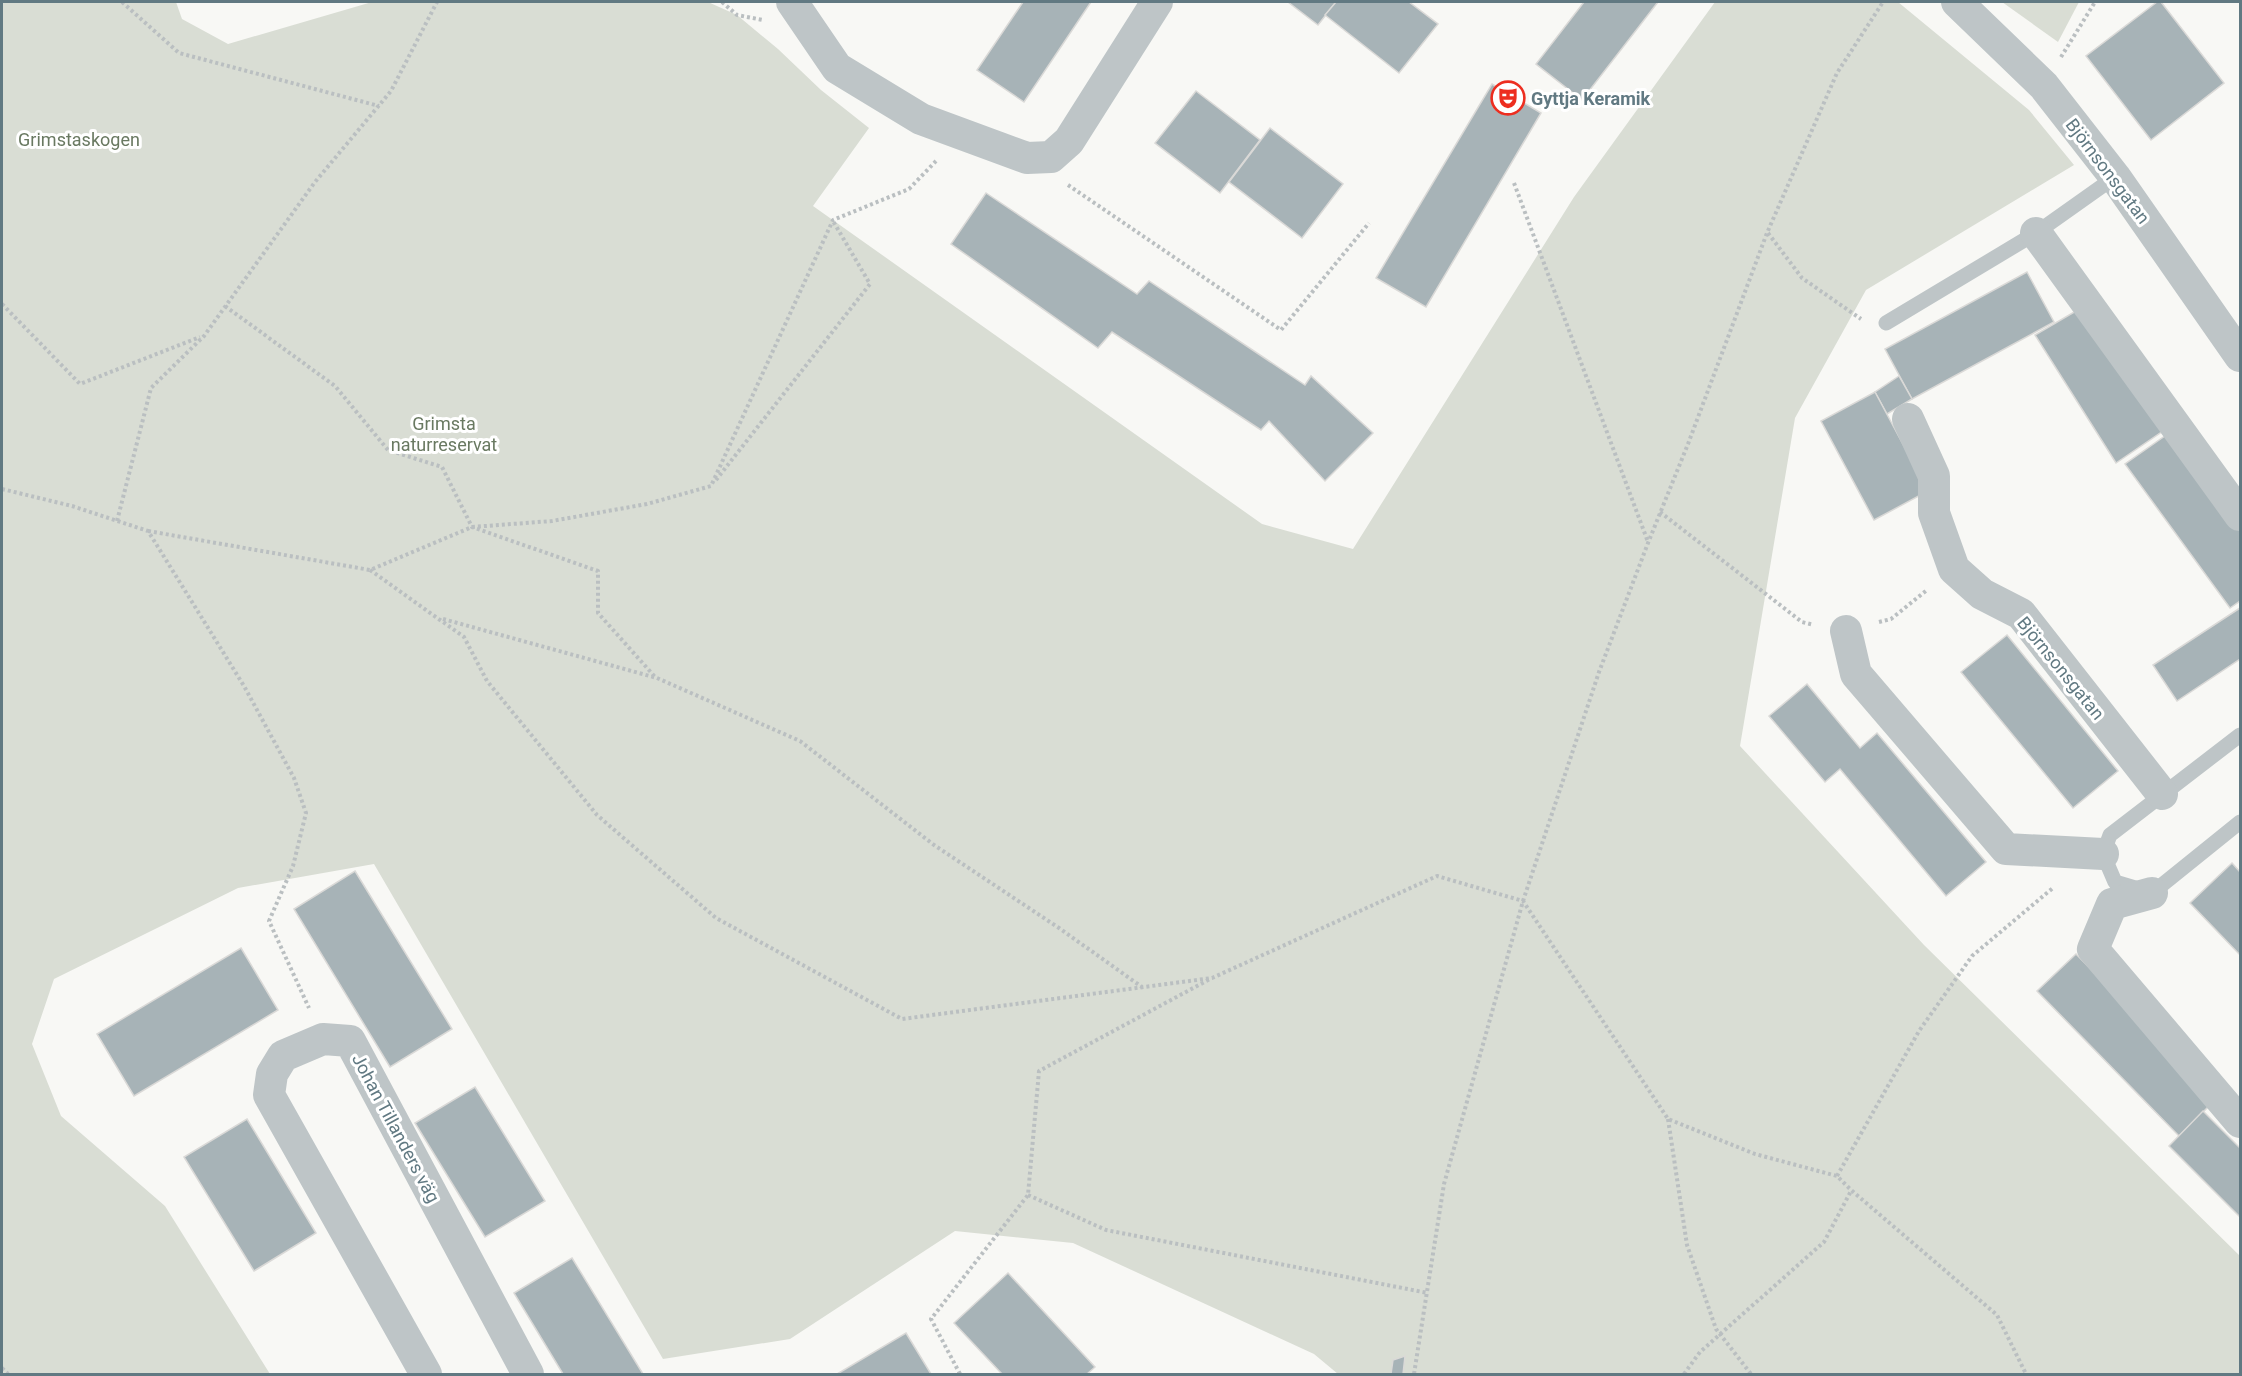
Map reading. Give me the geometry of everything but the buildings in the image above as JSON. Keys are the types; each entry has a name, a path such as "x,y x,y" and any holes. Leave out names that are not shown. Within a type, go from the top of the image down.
{"street":[{"path":"792,2 837,68 921,119 1027,158 1051,157 1069,141 1158,2"},
{"name":"Björnsonsgatan","path":"1957,2 2044,86 2115,177 2241,356"},
{"path":"2036,233 2241,515"},
{"name":"Björnsonsgatan","path":"1908,419 1934,476 1934,513 1954,569 1982,594 2021,614 2162,794"},
{"path":"1846,631 1856,674 2006,849 2103,854"},
{"path":"2152,892 2112,904 2093,949 2241,1122"},
{"path":"323,1039 283,1056 272,1074 269,1095 426,1374"},
{"name":"Johan Tillanders väg","path":"323,1039 350,1041 528,1374"}],"lane":[{"path":"1886,323 2036,233 2115,177"},
{"path":"2241,735 2110,835 2103,854 2115,882 2152,892 2241,822"}],"path":[{"path":"122,2 179,53 378,106"},
{"path":"117,520 151,388 204,336 315,182 391,91 438,2"},
{"path":"1414,1374 1444,1184 1523,901 1599,672 1767,233 1838,73 1883,2"},
{"path":"2044,86 2095,2"},
{"path":"711,486 833,220 909,189 963,133"},
{"path":"1027,158 1281,330 1369,223"},
{"path":"1514,183 1648,543"},
{"path":"370,570 472,527 552,520 647,504 711,486 870,284 833,220"},
{"path":"1767,233 1802,278 1867,323 1886,323"},
{"path":"2,304 80,384 204,336"},
{"path":"225,306 334,386 388,450 442,467 472,527 598,571 598,613 657,678"},
{"path":"2,489 72,506 148,531 370,570 464,637 487,681 597,815 716,918 902,1019 1212,978"},
{"path":"1660,512 1802,622 1846,631 1891,619 1954,569"},
{"path":"148,531 244,686 294,778 306,813 293,866 269,921 323,1039"},
{"path":"438,618 657,678 800,741 934,845 1059,928 1142,987"},
{"path":"960,1374 931,1319 1028,1195 1039,1071 1212,978 1437,876 1523,901 1668,1119 1687,1245 1716,1329 1751,1374"},
{"path":"1838,1176 1919,1031 1972,956 2057,884"},
{"path":"1668,1119 1755,1155 1838,1176 1851,1190 1997,1315 2026,1374"},
{"path":"1684,1374 1700,1352 1824,1242 1851,1190"},
{"path":"1028,1195 1106,1230 1428,1293"},
{"path":"2,1368 8,1374"}],"green space":[{"path":"2,2 176,2 182,19 228,44 372,2 708,2 737,15 778,49 821,90 869,128 813,206 1262,524 1353,549 1574,197 1715,2 1898,2 2029,110 2074,165 1866,290 1795,418 1740,746 1924,945 2240,1256 2240,1374 1338,1374 1314,1354 1073,1243 955,1231 790,1339 663,1359 374,864 238,888 54,979 32,1044 61,1116 165,1206 270,1374 2,1374"},
{"path":"2002,2 2079,2 2058,42"}],"place":[{"name":"Gyttja Keramik","path":"1508,98"}],"park label":[{"name":"Grimstaskogen","path":"79,139"},
{"name":"Grimsta naturreservat","path":"444,433"}]}
